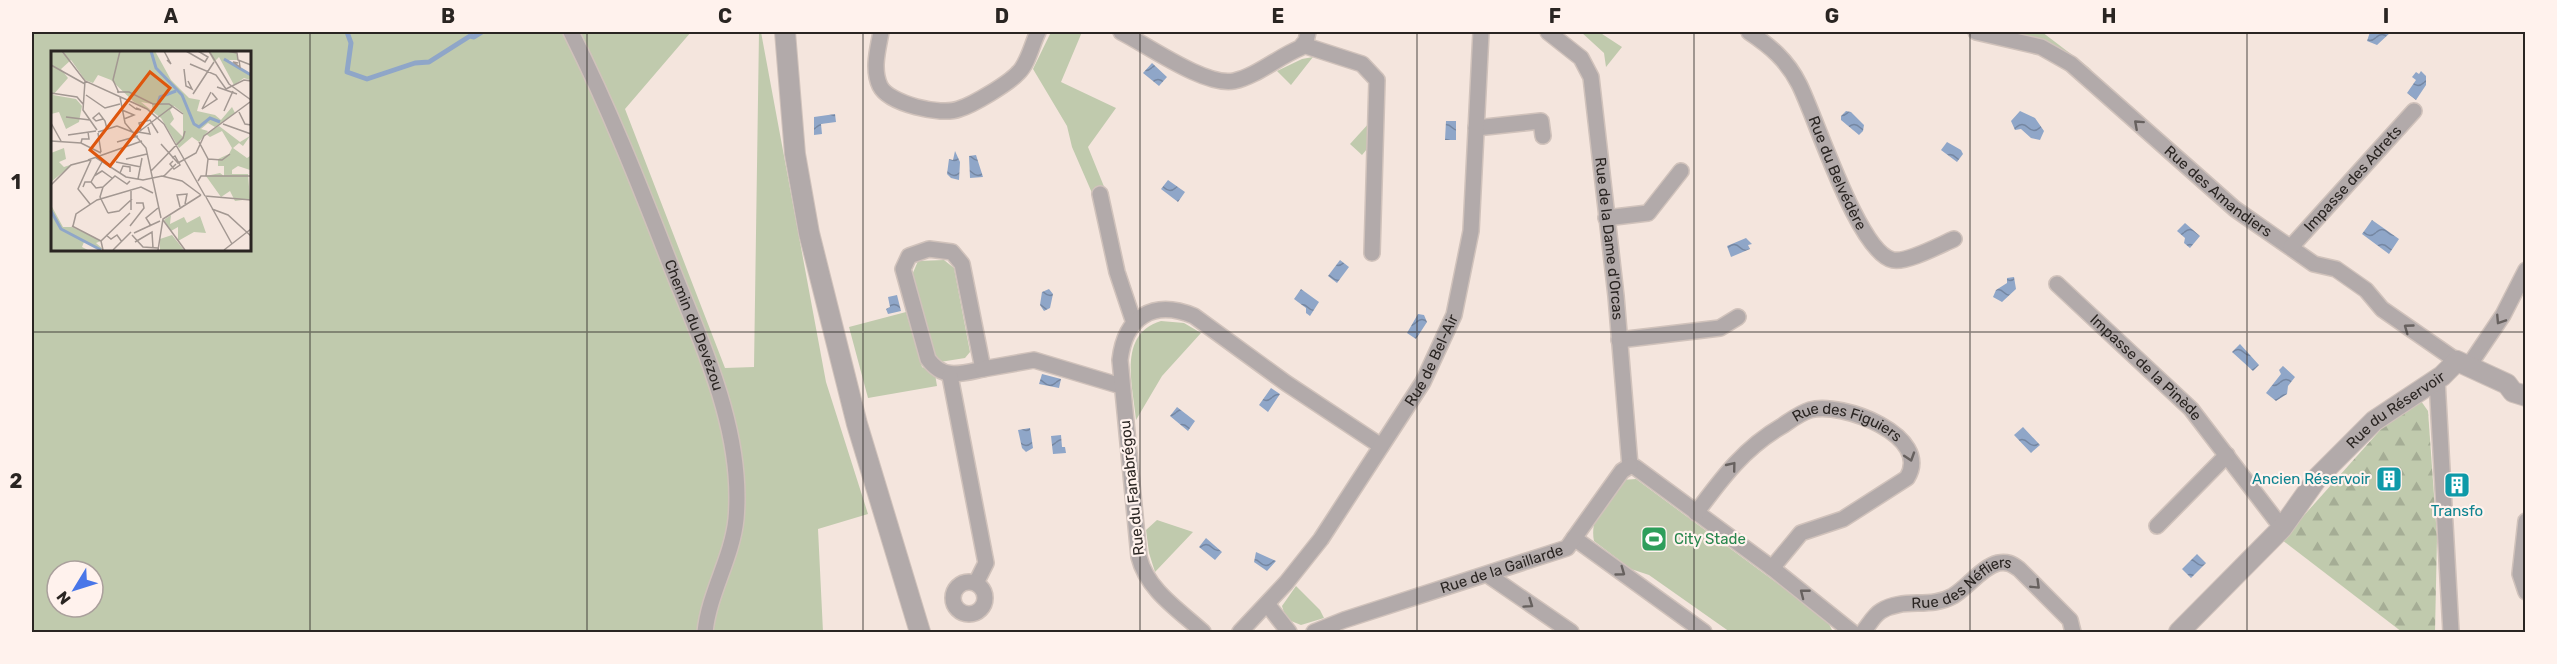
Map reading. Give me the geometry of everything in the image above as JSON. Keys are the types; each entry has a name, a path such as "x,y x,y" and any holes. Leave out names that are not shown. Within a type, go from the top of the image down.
{"street":[{"name":"Chemin du Devézou","path":"571,32 623,143 713,373 726,419 735,472 736,518 705,633"},
{"path":"785,32 795,154 809,233 857,424 920,633"},
{"path":"881,32 876,75 881,88 889,98 900,103 949,111 968,105 1017,74 1038,32"},
{"path":"1121,32 1200,73 1224,82 1245,77 1306,38 1362,64 1377,80 1372,253"},
{"name":"Rue de Bel-Air","path":"1240,633 1321,539 1430,372 1454,315 1471,231 1481,32"},
{"name":"Rue de la Dame d'Orcas","path":"1548,32 1581,58 1591,77 1630,466"},
{"name":"Rue du Belvédère","path":"1749,32 1778,52 1799,83 1862,231 1876,248 1886,258 1898,260 1954,239"},
{"name":"Rue des Amandiers","path":"1976,32 2041,47 2071,64 2217,195 2314,264 2336,269 2366,290 2382,309 2462,364"},
{"name":"Impasse des Adrets","path":"2291,247 2414,111"},
{"path":"1476,128 1541,122 1543,136"},
{"path":"1606,218 1648,213 1681,171"},
{"path":"1100,194 1117,272 1134,323 1149,312 1164,308 1178,309 1194,316 1286,382 1382,446"},
{"path":"983,369 962,264 952,252 946,250 919,250 909,256 903,270 928,359 938,370 950,376 1034,360 1121,386"},
{"name":"Rue du Réservoir","path":"2178,633 2282,528 2318,477 2374,421 2462,364 2504,315 2526,270"},
{"name":"Impasse de la Pinède","path":"2057,284 2173,390 2227,455 2282,528"},
{"path":"1619,340 1720,328 1738,317"},
{"name":"Rue du Fanabrégou","path":"1134,323 1122,339 1120,360 1139,557 1143,572 1152,585 1203,633"},
{"path":"2462,364 2516,384 2513,392 2526,396"},
{"path":"950,376 986,563 976,583"},
{"path":"2437,380 2451,633"},
{"name":"Rue des Figuiers","path":"1696,513 1743,454 1758,440 1808,411 1828,408 1857,414 1894,434 1912,455 1913,467 1907,478 1855,513 1801,534 1772,568"},
{"path":"2157,526 2227,455"},
{"path":"1630,466 1772,568 1853,632"},
{"name":"Rue de la Gaillarde","path":"1314,633 1347,626 1567,548 1622,471 1630,466"},
{"path":"2526,521 2520,574 2526,592"},
{"path":"1574,538 1704,633"},
{"name":"Rue des Néfliers","path":"1853,632 1879,611 1903,604 1930,604 1942,601 1967,586 1991,565 2000,562 2010,563 2019,569 2070,620 2073,633"},
{"path":"1488,575 1571,633"},
{"path":"1267,604 1289,633"}],"green space":[{"path":"32,32 691,32 625,109 725,368 754,367 759,32 761,32 826,382 868,514 818,529 823,632 32,632"},
{"path":"1051,32 1082,32 1061,82 1116,108 1088,147 1105,189 1092,193 1072,147 1067,126 1033,69"},
{"path":"1581,32 1599,32 1622,47 1606,67 1604,53"},
{"path":"2005,32 2042,32 2092,70 2063,53"},
{"path":"1313,57 1291,85 1277,71 1302,59"},
{"path":"1370,122 1367,149 1362,155 1350,144"},
{"path":"944,260 954,268 970,352 965,358 940,362 933,354 912,275 918,261"},
{"path":"906,312 922,367 935,374 937,386 868,398 849,327"},
{"path":"1161,321 1184,323 1201,333 1162,376 1136,420 1131,377 1133,349 1138,337 1147,328"},
{"path":"2421,401 2428,411 2437,537 2435,632 2402,632 2282,540 2382,428"},
{"path":"1636,479 1827,620 1833,632 1730,632 1649,575 1631,569 1594,541 1594,524 1601,508 1622,480"},
{"path":"1157,520 1193,532 1155,572 1149,553 1146,530"},
{"path":"1296,586 1320,610 1324,618 1301,625 1286,619 1282,606"}],"water":[{"path":"2370,32 2391,32 2377,45 2367,41"},
{"path":"1152,63 1167,77 1159,86 1143,73"},
{"path":"2421,71 2426,76 2426,85 2416,100 2407,93 2416,80 2412,77 2416,72 2419,74"},
{"path":"1846,111 1851,112 1864,125 1859,135 1841,120 1841,116"},
{"path":"2020,111 2035,118 2044,131 2040,140 2031,138 2021,129 2015,130 2011,121"},
{"path":"835,114 836,122 821,124 822,134 814,135 814,117"},
{"path":"1446,121 1456,121 1456,140 1445,140"},
{"path":"1947,142 1961,150 1963,154 1957,162 1941,150"},
{"path":"955,151 960,162 959,180 947,174 949,159 953,160"},
{"path":"976,155 983,177 970,178 969,156"},
{"path":"1168,180 1185,192 1178,202 1161,189"},
{"path":"2372,220 2399,239 2389,254 2362,234"},
{"path":"2185,223 2200,236 2190,248 2184,243 2185,238 2177,231"},
{"path":"1746,238 1752,244 1748,245 1750,249 1731,257 1727,246"},
{"path":"1340,260 1349,267 1337,283 1328,276"},
{"path":"2014,277 2016,289 2002,302 1993,297 1996,290 2007,283 2007,278"},
{"path":"1049,289 1053,294 1050,308 1044,311 1040,305 1042,292"},
{"path":"1301,289 1319,302 1310,316 1306,313 1306,308 1294,299"},
{"path":"897,295 901,311 888,314 886,309 890,307 888,297"},
{"path":"1418,314 1424,315 1427,322 1416,339 1407,333"},
{"path":"2240,344 2259,365 2253,371 2232,352"},
{"path":"2283,366 2295,377 2288,386 2287,394 2276,401 2266,393 2281,374 2279,370"},
{"path":"1042,374 1061,379 1059,388 1039,384"},
{"path":"1271,388 1280,394 1268,412 1259,405"},
{"path":"1177,407 1195,421 1188,431 1170,416"},
{"path":"2023,427 2040,445 2031,453 2014,435"},
{"path":"1030,428 1033,448 1026,452 1022,448 1018,430"},
{"path":"1061,435 1062,447 1065,447 1066,453 1053,454 1051,436"},
{"path":"1206,538 1222,552 1215,560 1199,547"},
{"path":"1256,552 1276,561 1267,571 1254,562"},
{"path":"2197,554 2206,563 2191,578 2182,569"}],"waterway":[{"path":"347,32 351,43 347,72 367,79 415,63 429,62 470,36 474,37 482,32"}],"place":[{"name":"Ancien Réservoir","path":"2389,479"},
{"name":"Transfo","path":"2457,485"},
{"name":"City Stade","path":"1654,539"}]}
